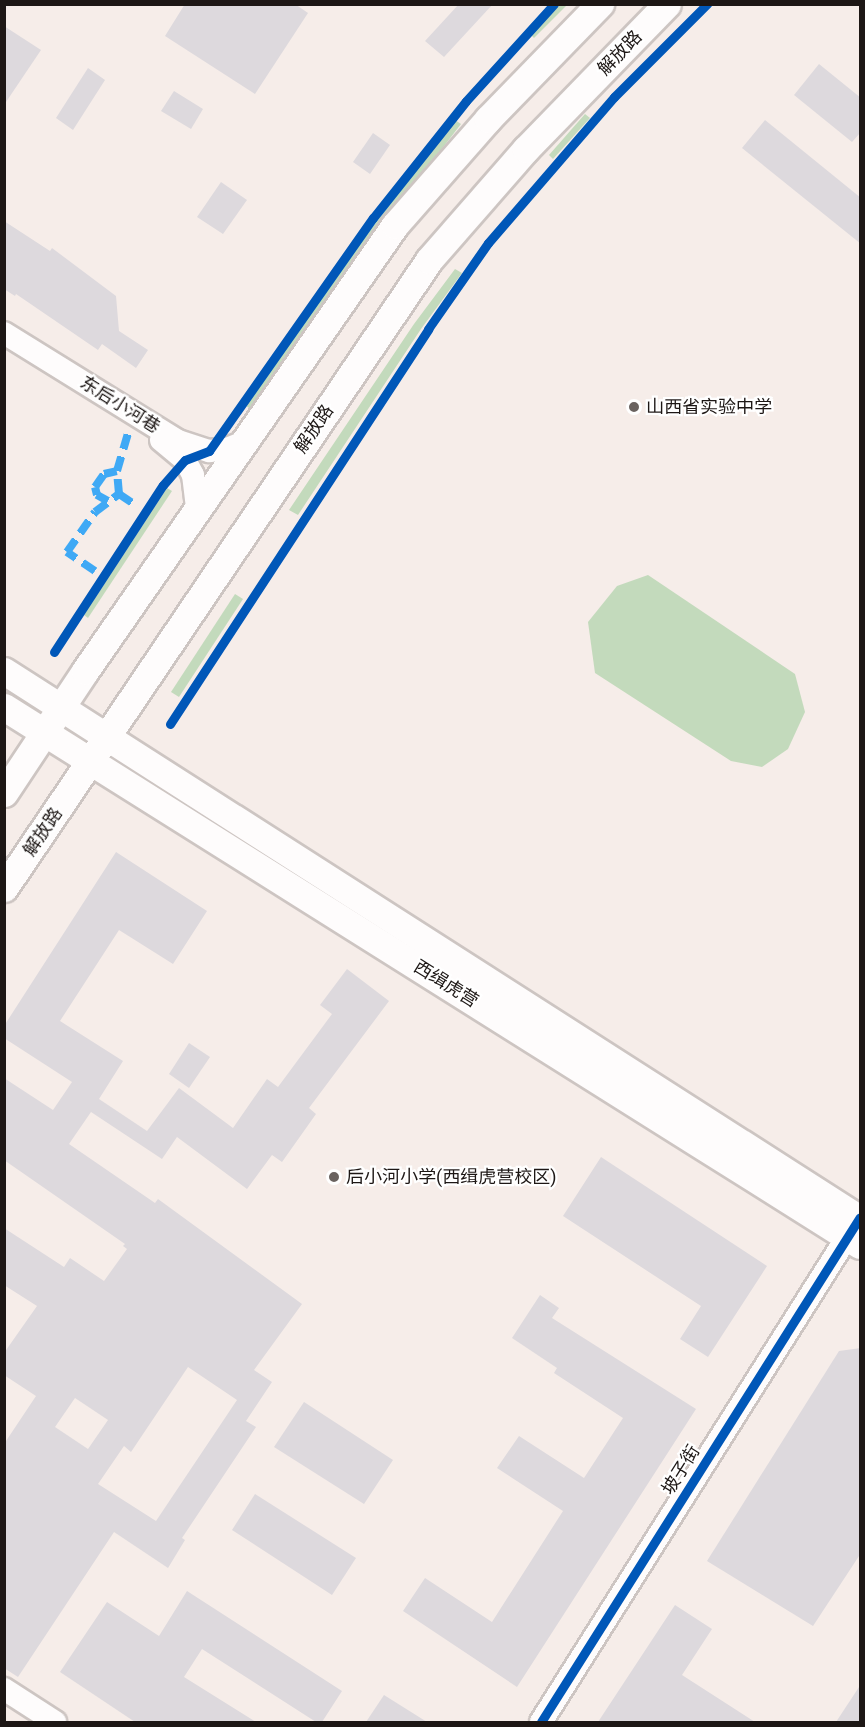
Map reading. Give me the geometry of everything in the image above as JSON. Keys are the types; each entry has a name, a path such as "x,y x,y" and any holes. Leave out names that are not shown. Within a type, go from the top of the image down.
{"main road":[{"path":"4,793 197,508 396,225 488,118 600,4"},
{"name":"解放路","path":"4,888 429,260 526,149 667,4"},
{"name":"西缉虎营","path":"4,671 107,736 858,1231"},
{"name":"西缉虎营","path":"4,706 858,1231"}],"street":[{"name":"东后小河巷","path":"4,333 178,441 209,451 227,449 244,442"},
{"name":"东后小河巷","path":"4,342 173,448 193,475 197,508"},
{"name":"坡子街","path":"541,1722 858,1231"},
{"name":"坡子街","path":"556,1722 858,1231"},
{"path":"4,1689 55,1722"}],"green space":[{"path":"560,5 567,5 534,38 530,34"},
{"path":"585,114 590,118 553,159 549,155"},
{"path":"455,120 461,124 353,264 252,410 246,406 348,259"},
{"path":"455,269 462,273 421,329 298,515 289,510 414,324"},
{"path":"167,488 172,491 88,618 84,615"},
{"path":"648,575 795,674 805,712 788,749 762,767 731,761 595,673 588,622 617,586"},
{"path":"235,594 243,599 179,697 171,692"}],"building":[{"path":"185,4 295,4 308,13 255,94 165,36"},
{"path":"459,4 493,4 444,57 425,41"},
{"path":"4,26 41,50 4,105"},
{"path":"819,64 861,98 861,132 852,142 794,95"},
{"path":"88,68 105,80 73,130 56,118"},
{"path":"174,91 203,109 191,129 161,111"},
{"path":"765,120 861,198 861,244 742,148"},
{"path":"373,133 390,145 370,174 353,162"},
{"path":"221,182 247,200 223,234 197,217"},
{"path":"4,221 50,251 52,248 116,296 119,331 148,350 136,368 102,344 98,350 16,294 15,296 4,289"},
{"path":"116,852 207,911 173,964 119,930 60,1021 123,1061 99,1099 147,1131 179,1088 233,1128 267,1079 278,1087 332,1014 320,1005 347,969 389,1001 309,1108 316,1114 282,1162 272,1155 247,1189 177,1137 162,1159 91,1112 69,1144 155,1203 158,1199 302,1304 254,1370 272,1382 246,1421 256,1427 182,1538 185,1540 168,1568 114,1532 18,1677 4,1668 4,1444 36,1396 4,1375 4,1353 37,1306 4,1285 4,1228 64,1267 70,1258 104,1281 127,1249 123,1246 125,1244 4,1160 4,1078 53,1110 72,1082 4,1038 4,1026","holes":["188,1367 237,1400 156,1521 98,1484 124,1446 131,1452","75,1398 108,1420 88,1449 55,1427"]},
{"path":"189,1043 210,1057 189,1088 169,1074"},
{"path":"601,1157 767,1266 708,1357 680,1339 701,1306 563,1216"},
{"path":"540,1295 559,1308 552,1318 696,1409 517,1687 403,1611 425,1578 492,1622 563,1511 497,1468 519,1436 584,1478 623,1418 554,1373 557,1368 512,1338"},
{"path":"861,1348 861,1553 813,1626 707,1561 839,1351"},
{"path":"304,1402 393,1460 364,1504 274,1447"},
{"path":"255,1494 356,1558 332,1595 232,1530"},
{"path":"187,1591 342,1691 322,1722 316,1722 202,1649 184,1677 256,1722 135,1722 60,1672 107,1602 159,1636"},
{"path":"675,1605 712,1629 682,1675 755,1722 598,1722"},
{"path":"861,1684 861,1722 836,1722"},
{"path":"384,1695 427,1722 366,1722"}],"marked path":[{"path":"95,571 67,552 95,512 119,494 117,471 129,430"},
{"path":"108,501 97,495 95,487 104,474 117,471"},
{"path":"119,494 137,506"}],"cycle path":[{"path":"54,652 163,485 185,460 209,451 373,218 466,101 554,4"},
{"path":"170,724 428,329 488,243 614,97 707,4"},
{"path":"541,1722 860,1217"}],"place":[{"name":"山西省实验中学","path":"634,407"},
{"name":"后小河小学(西缉虎营校区)","path":"334,1177"}]}
